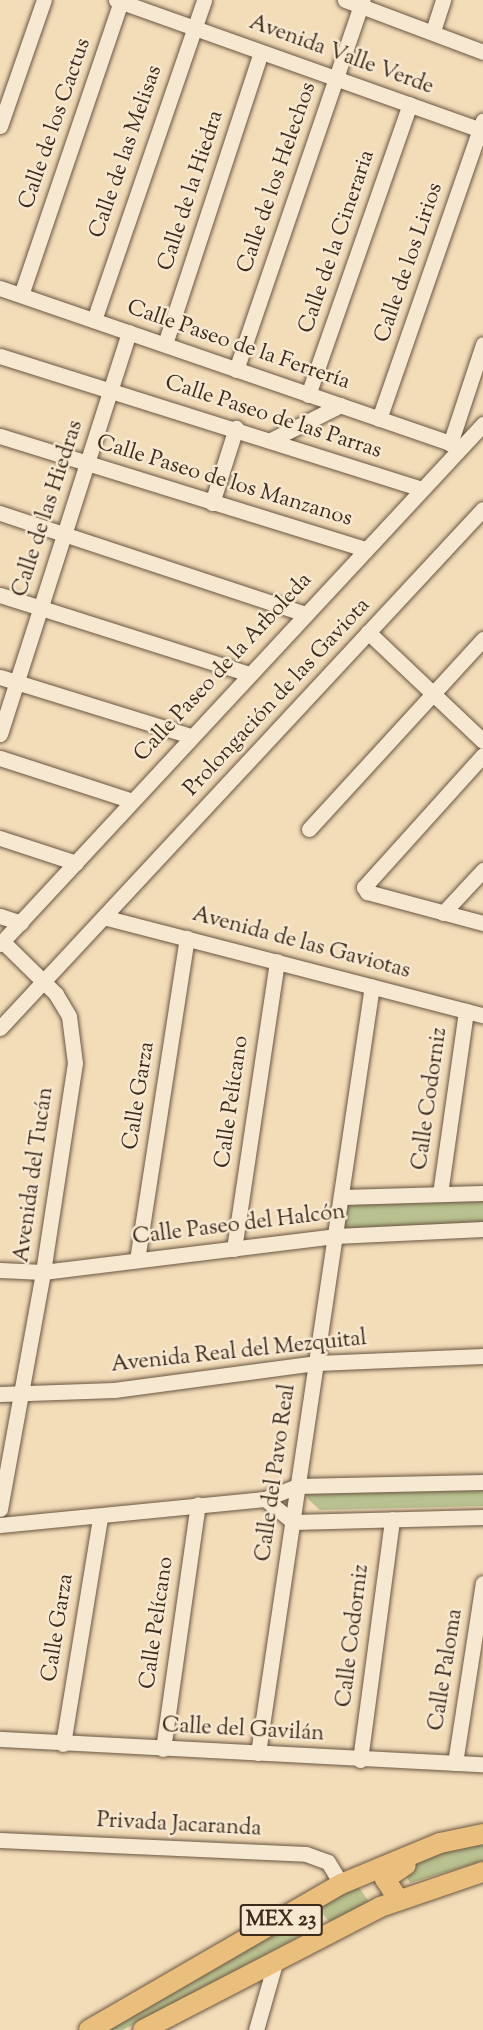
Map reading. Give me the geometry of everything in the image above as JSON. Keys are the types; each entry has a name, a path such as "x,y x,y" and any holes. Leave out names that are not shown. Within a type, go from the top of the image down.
{"main road":[{"name":"MEX 23","path":"89,2030 341,1884 440,1843 483,1834"},
{"path":"398,1899 387,1886 390,1873 440,1843"},
{"name":"MEX 23","path":"142,2030 276,1959 398,1899 483,1872"}],"street":[{"path":"0,126 44,0"},
{"name":"Calle de las Melisas","path":"94,320 204,0"},
{"path":"345,0 362,3 483,52"},
{"path":"433,31 444,0"},
{"name":"Avenida Valle Verde","path":"118,1 336,79 482,127"},
{"name":"Calle de los Cactus","path":"21,295 118,1"},
{"name":"Calle de los Helechos","path":"236,370 362,3"},
{"name":"Calle de la Hiedra","path":"165,344 261,52"},
{"name":"Calle de la Cineraria","path":"308,395 410,104"},
{"name":"Calle de los Lirios","path":"379,419 482,127"},
{"name":"Calle Paseo de la Ferrería","path":"0,288 455,445"},
{"name":"Calle de las Hiedras","path":"0,734 129,332"},
{"path":"455,445 483,344"},
{"name":"Calle Paseo de las Parras","path":"0,356 236,428 422,489"},
{"path":"271,440 341,405"},
{"name":"Calle Paseo de la Arboleda","path":"1,943 422,489 455,445 483,424"},
{"path":"212,502 236,428"},
{"name":"Calle Paseo de los Manzanos","path":"0,436 365,549"},
{"name":"Prolongación de las Gaviota","path":"0,1028 107,918 483,509"},
{"path":"0,513 306,614"},
{"path":"0,595 249,675"},
{"path":"368,632 483,741"},
{"path":"309,829 483,639"},
{"path":"0,677 191,736"},
{"path":"483,755 364,887 367,892 483,923"},
{"path":"0,758 132,801"},
{"path":"0,838 76,863"},
{"path":"443,913 483,870"},
{"path":"0,916 21,923"},
{"name":"Avenida de las Gaviotas","path":"107,918 483,1015"},
{"name":"Calle Garza","path":"137,1260 187,938"},
{"name":"Avenida del Tucán","path":"0,1509 44,1272 75,1063 69,1016 45,982 1,943"},
{"name":"Calle Pelícano","path":"234,1249 277,961"},
{"name":"Calle del Pavo Real","path":"258,1753 372,986"},
{"name":"Calle Codorniz","path":"440,1194 466,1011"},
{"name":"Calle Paseo del Halcón","path":"341,1197 483,1193"},
{"name":"Calle Paseo del Halcón","path":"0,1270 44,1272 335,1236 483,1229"},
{"name":"Avenida Real del Mezquital","path":"0,1394 114,1390 317,1363 483,1356"},
{"path":"0,1525 100,1518 198,1504 265,1499 297,1486 483,1482"},
{"path":"265,1499 293,1522 483,1517"},
{"name":"Calle Pelícano","path":"163,1749 198,1504"},
{"name":"Calle Garza","path":"63,1744 100,1518"},
{"name":"Calle Codorniz","path":"360,1760 392,1519"},
{"name":"Calle Paloma","path":"455,1763 483,1583"},
{"name":"Calle del Gavilán","path":"0,1739 360,1760 483,1764"},
{"name":"Privada Jacaranda","path":"0,1840 306,1854 328,1862 341,1884"},
{"path":"256,2030 276,1959"}],"green space":[{"path":"483,1193 483,1225 335,1236 343,1197"},
{"path":"483,1485 483,1506 320,1510 308,1499 307,1490"},
{"path":"483,1838 483,1861 410,1883 402,1868 461,1840"},
{"path":"358,1886 369,1902 330,1922 316,1907"},
{"path":"294,1923 302,1935 123,2030 95,2030"}]}
